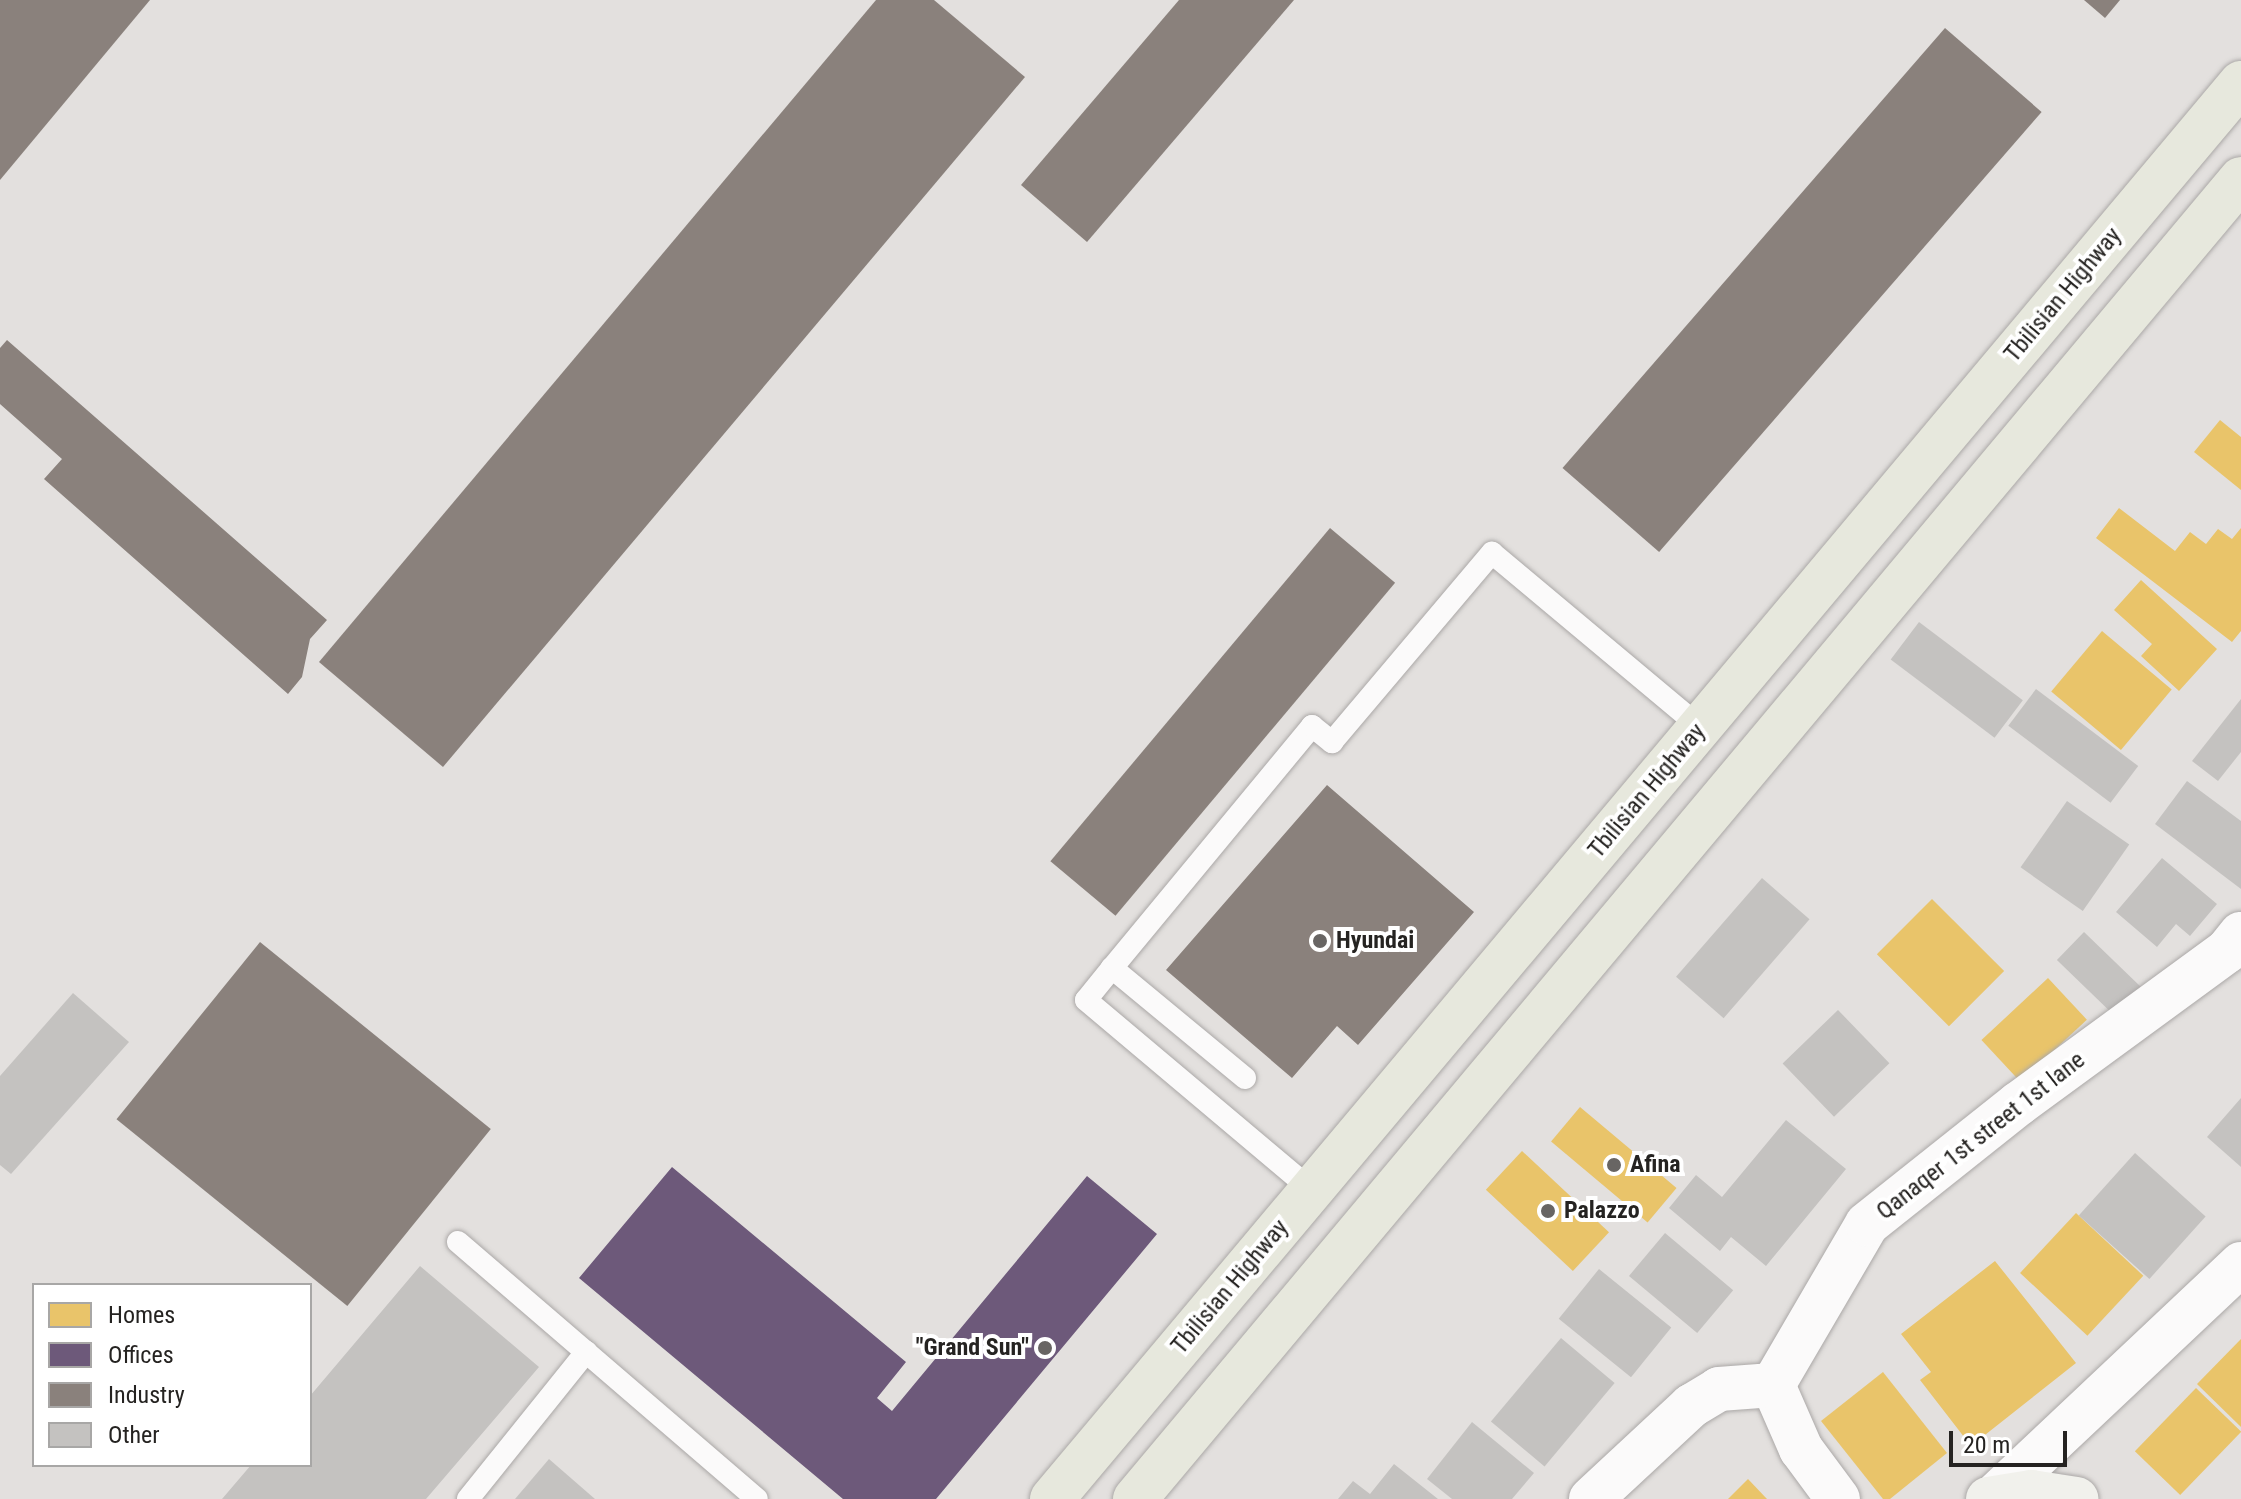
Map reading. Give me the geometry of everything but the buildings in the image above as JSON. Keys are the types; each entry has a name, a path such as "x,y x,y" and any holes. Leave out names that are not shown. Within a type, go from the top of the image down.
{"main road":[{"name":"Tbilisian Highway","path":"1052,1499 2241,83"},
{"path":"1135,1499 2241,179"},
{"path":"1993,1496 2055,1493 2076,1499"}],"street":[{"name":"Qanaqer 1st street 1st lane","path":"1773,1385 1867,1224 2018,1104 2227,951 2241,934"},
{"path":"1993,1496 2241,1264"},
{"path":"1591,1499 1691,1406 1719,1389 1773,1385 1801,1449 1838,1499"}],"lane":[{"path":"1312,1190 1086,1000 1312,726 1332,742 1492,553 1700,727"},
{"path":"1112,968 1245,1078"},
{"path":"458,1242 757,1499"},
{"path":"468,1499 586,1352"}],"place":[{"name":"Hyundai","path":"1320,941"},
{"name":"Afina","path":"1614,1165"},
{"name":"Palazzo","path":"1548,1211"},
{"name":"\"Grand Sun\"","path":"1045,1348"}]}
